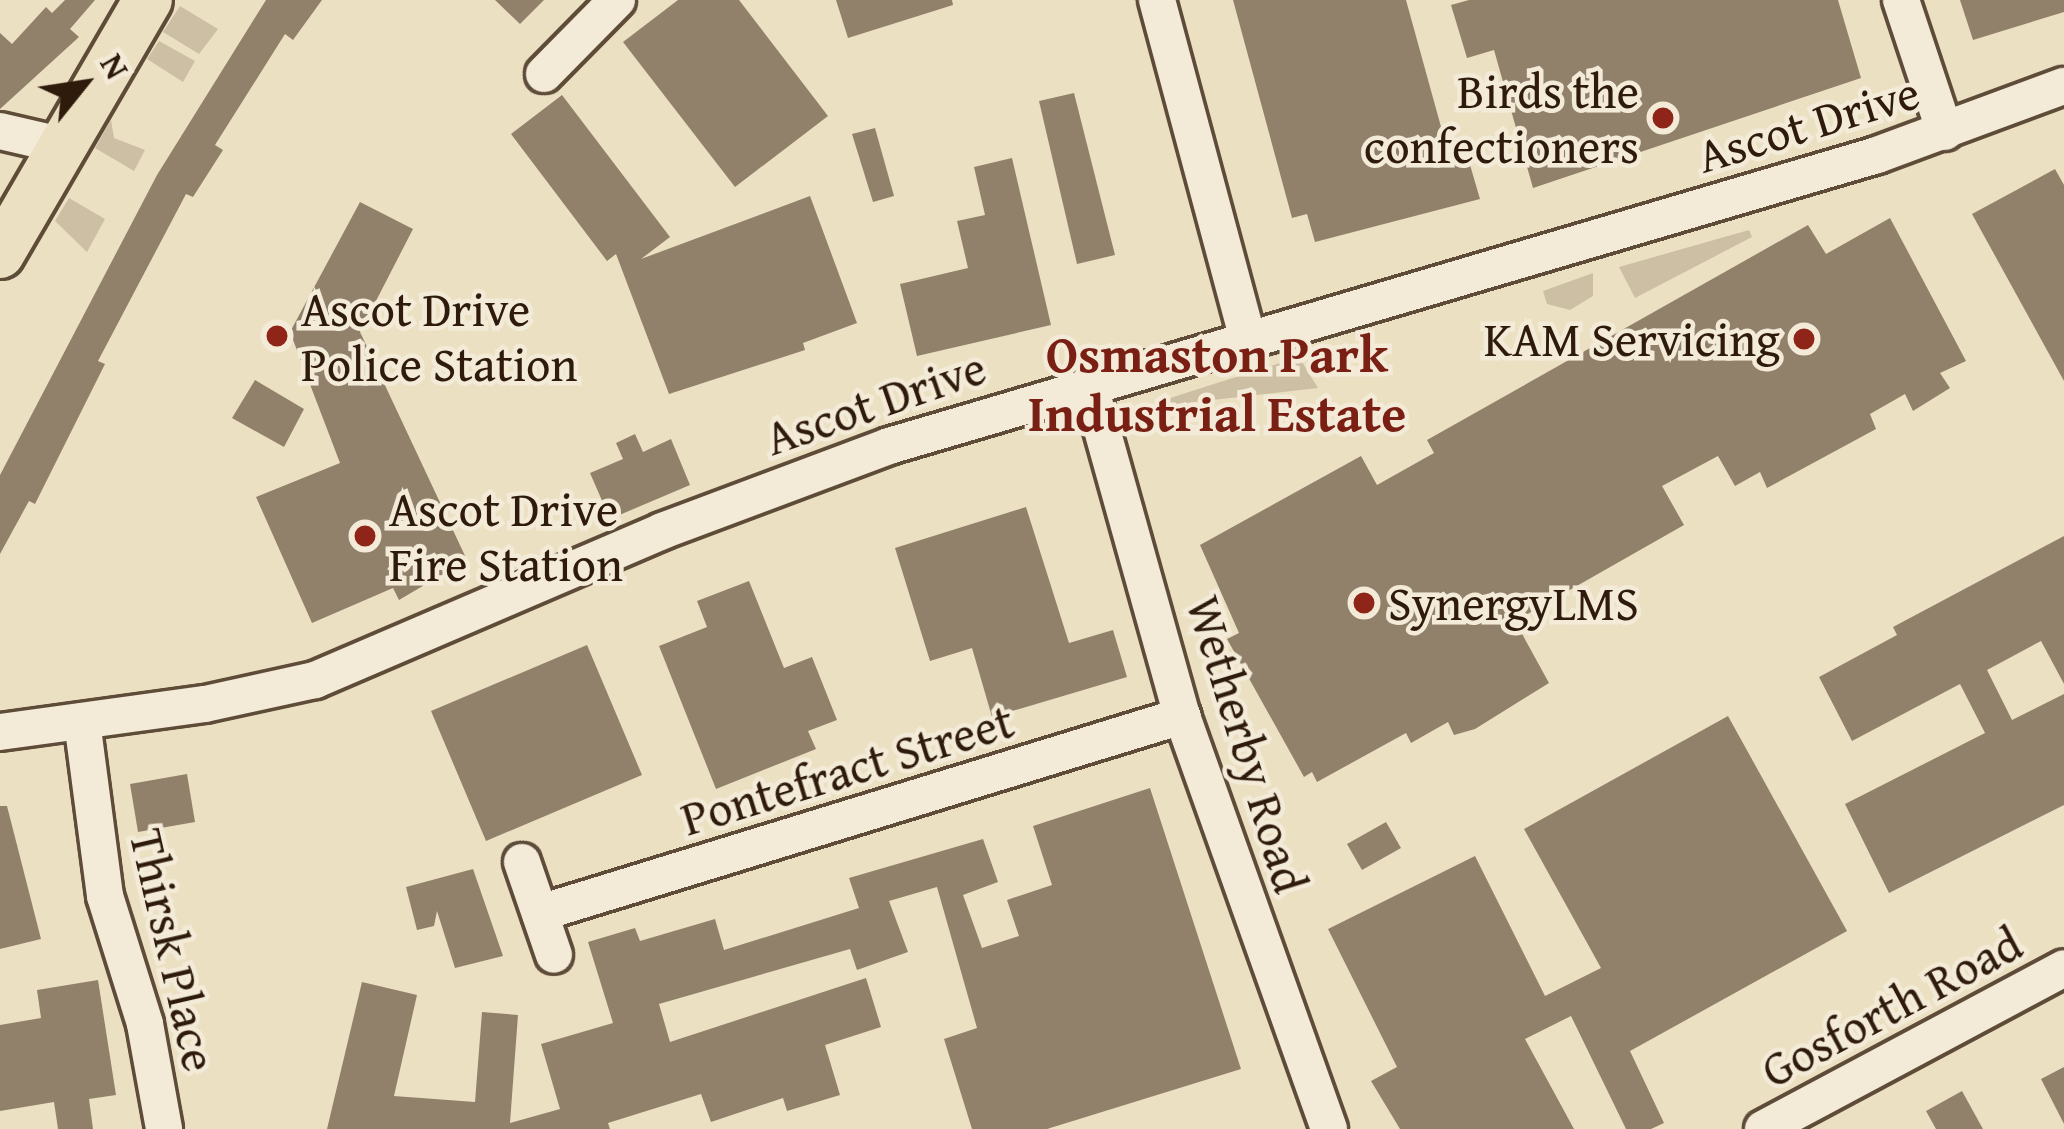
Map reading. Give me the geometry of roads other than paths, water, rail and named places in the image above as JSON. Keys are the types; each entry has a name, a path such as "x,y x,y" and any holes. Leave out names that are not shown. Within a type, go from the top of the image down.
{"main road":[{"path":"0,254 148,0"}],"street":[{"path":"544,74 617,0"},
{"path":"1157,0 1247,338"},
{"path":"1901,0 1946,132"},
{"name":"Ascot Drive","path":"0,732 315,680 746,497 1089,383 1946,132 2064,86"},
{"path":"0,131 60,145"},
{"name":"Wetherby Road","path":"1089,383 1182,716 1329,1129"},
{"name":"Pontefract Street","path":"540,913 1182,716"},
{"name":"Thirsk Place","path":"82,721 105,896 164,1129"},
{"path":"522,862 554,955"},
{"name":"Gosforth Road","path":"1763,1129 1812,1118 2064,968"}],"place":[{"name":"Birds the confectioners","path":"1663,118"},
{"name":"Ascot Drive Police Station","path":"277,336"},
{"name":"KAM Servicing","path":"1804,339"},
{"name":"Ascot Drive Fire Station","path":"365,536"},
{"name":"SynergyLMS","path":"1364,603"}],"district":[{"name":"Osmaston Park Industrial Estate","path":"1217,384"}]}
